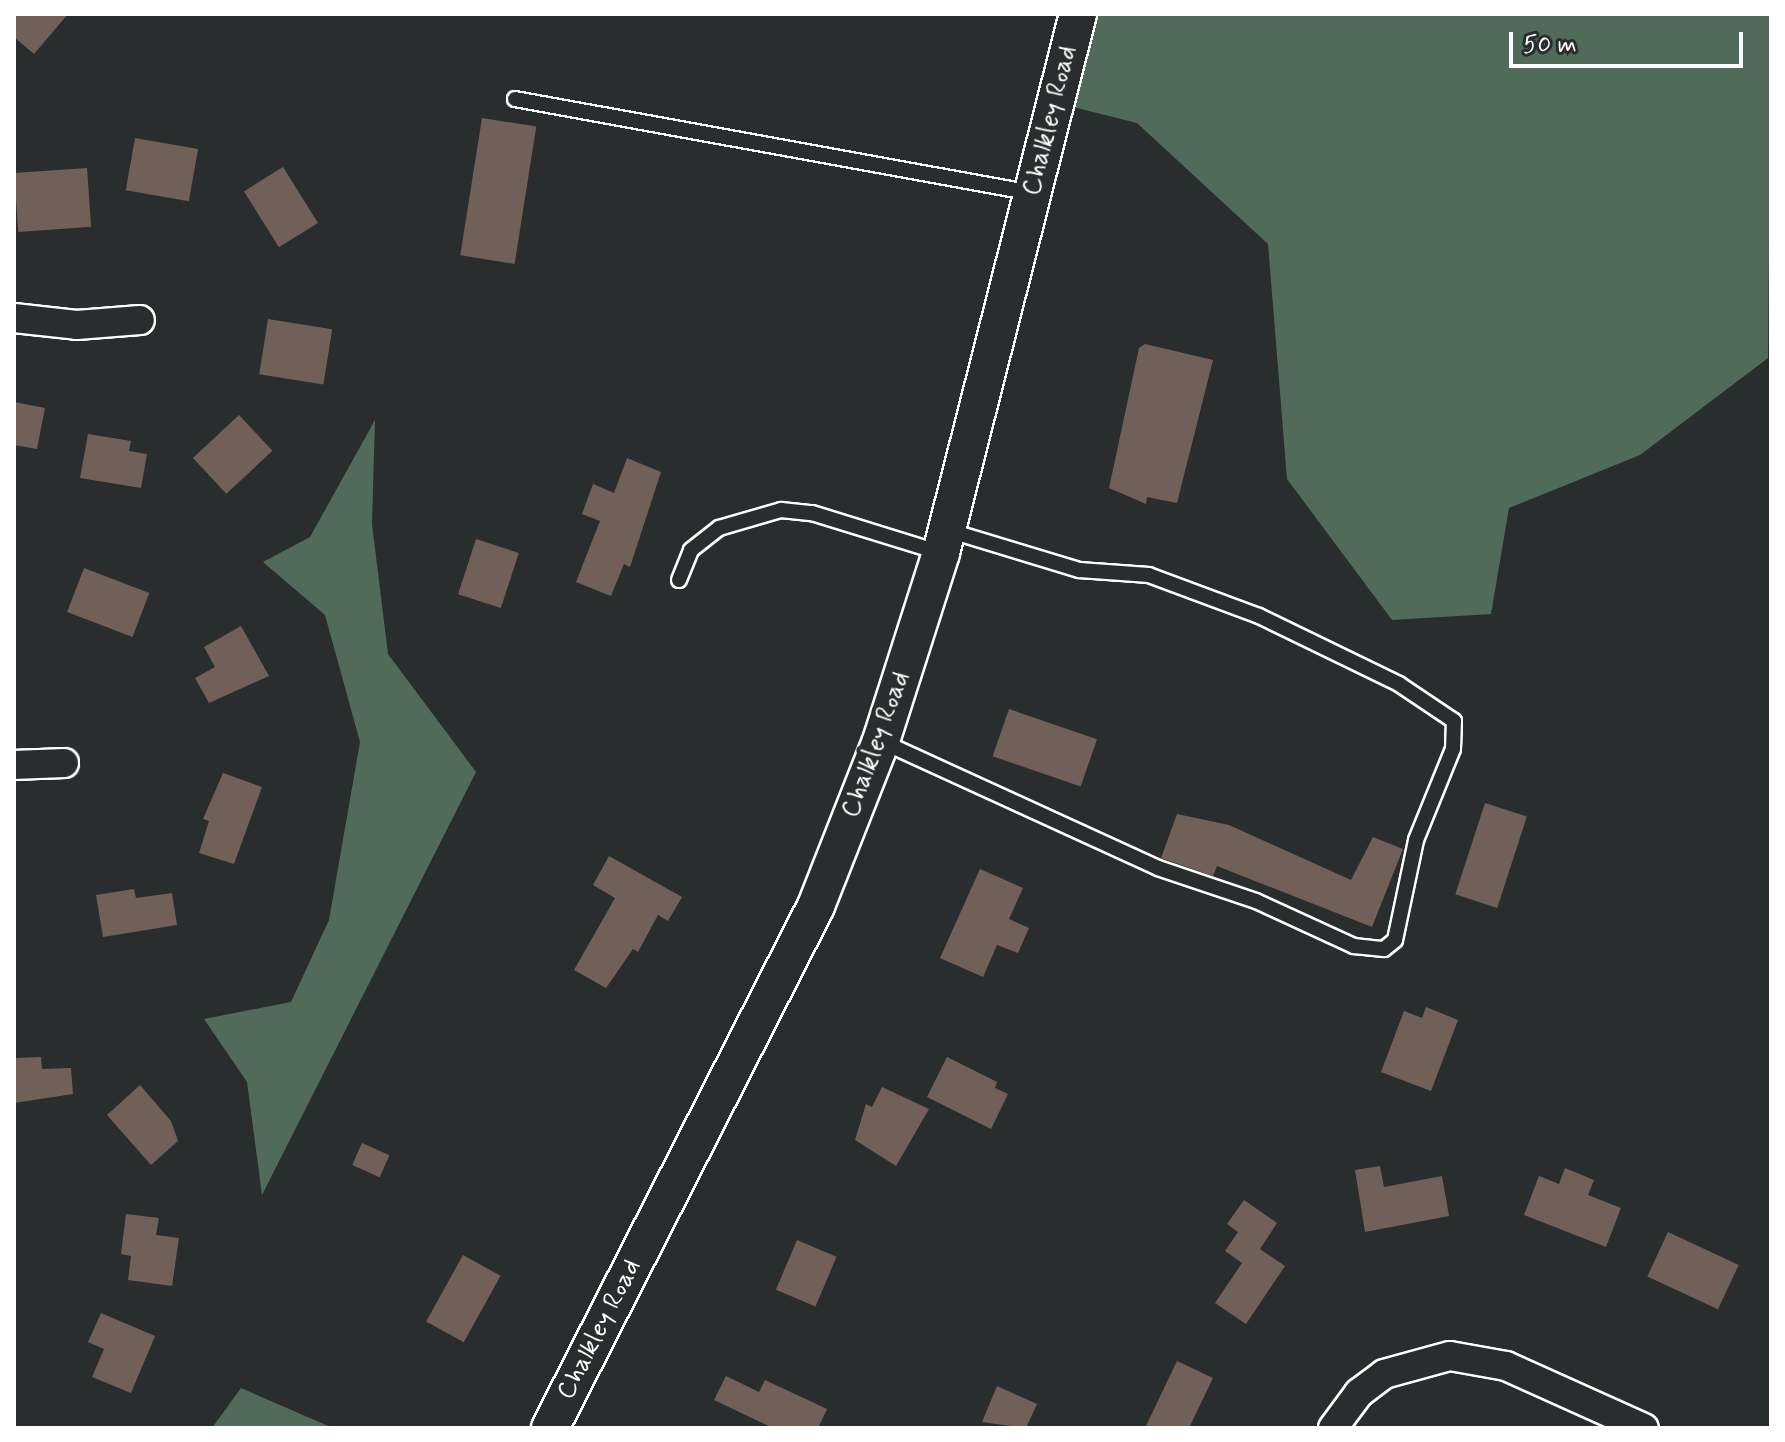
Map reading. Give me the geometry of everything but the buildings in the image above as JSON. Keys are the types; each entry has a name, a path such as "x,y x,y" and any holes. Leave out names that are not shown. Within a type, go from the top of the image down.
{"street":[{"name":"Chalkley Road","path":"550,1428 816,906 881,741 944,542 1078,14"},
{"path":"14,318 77,325 140,320"},
{"path":"14,765 64,763"},
{"path":"1333,1428 1359,1393 1384,1374 1450,1356 1506,1366 1644,1428"}],"lane":[{"path":"515,99 1034,193"},
{"path":"679,580 691,550 719,528 781,510 812,513 1079,570 1140,573 1259,616 1399,684 1454,721 1453,749 1416,840 1395,940 1384,949 1354,946 1256,901 1158,868 881,741"}],"green space":[{"path":"1092,14 1771,14 1768,358 1640,455 1509,508 1491,614 1392,620 1287,479 1268,244 1137,123 1069,106"},
{"path":"375,420 372,524 388,654 476,772 262,1195 247,1082 204,1019 291,1002 329,920 360,742 325,615 263,562 310,537"},
{"path":"241,1388 333,1428 212,1428"}]}
